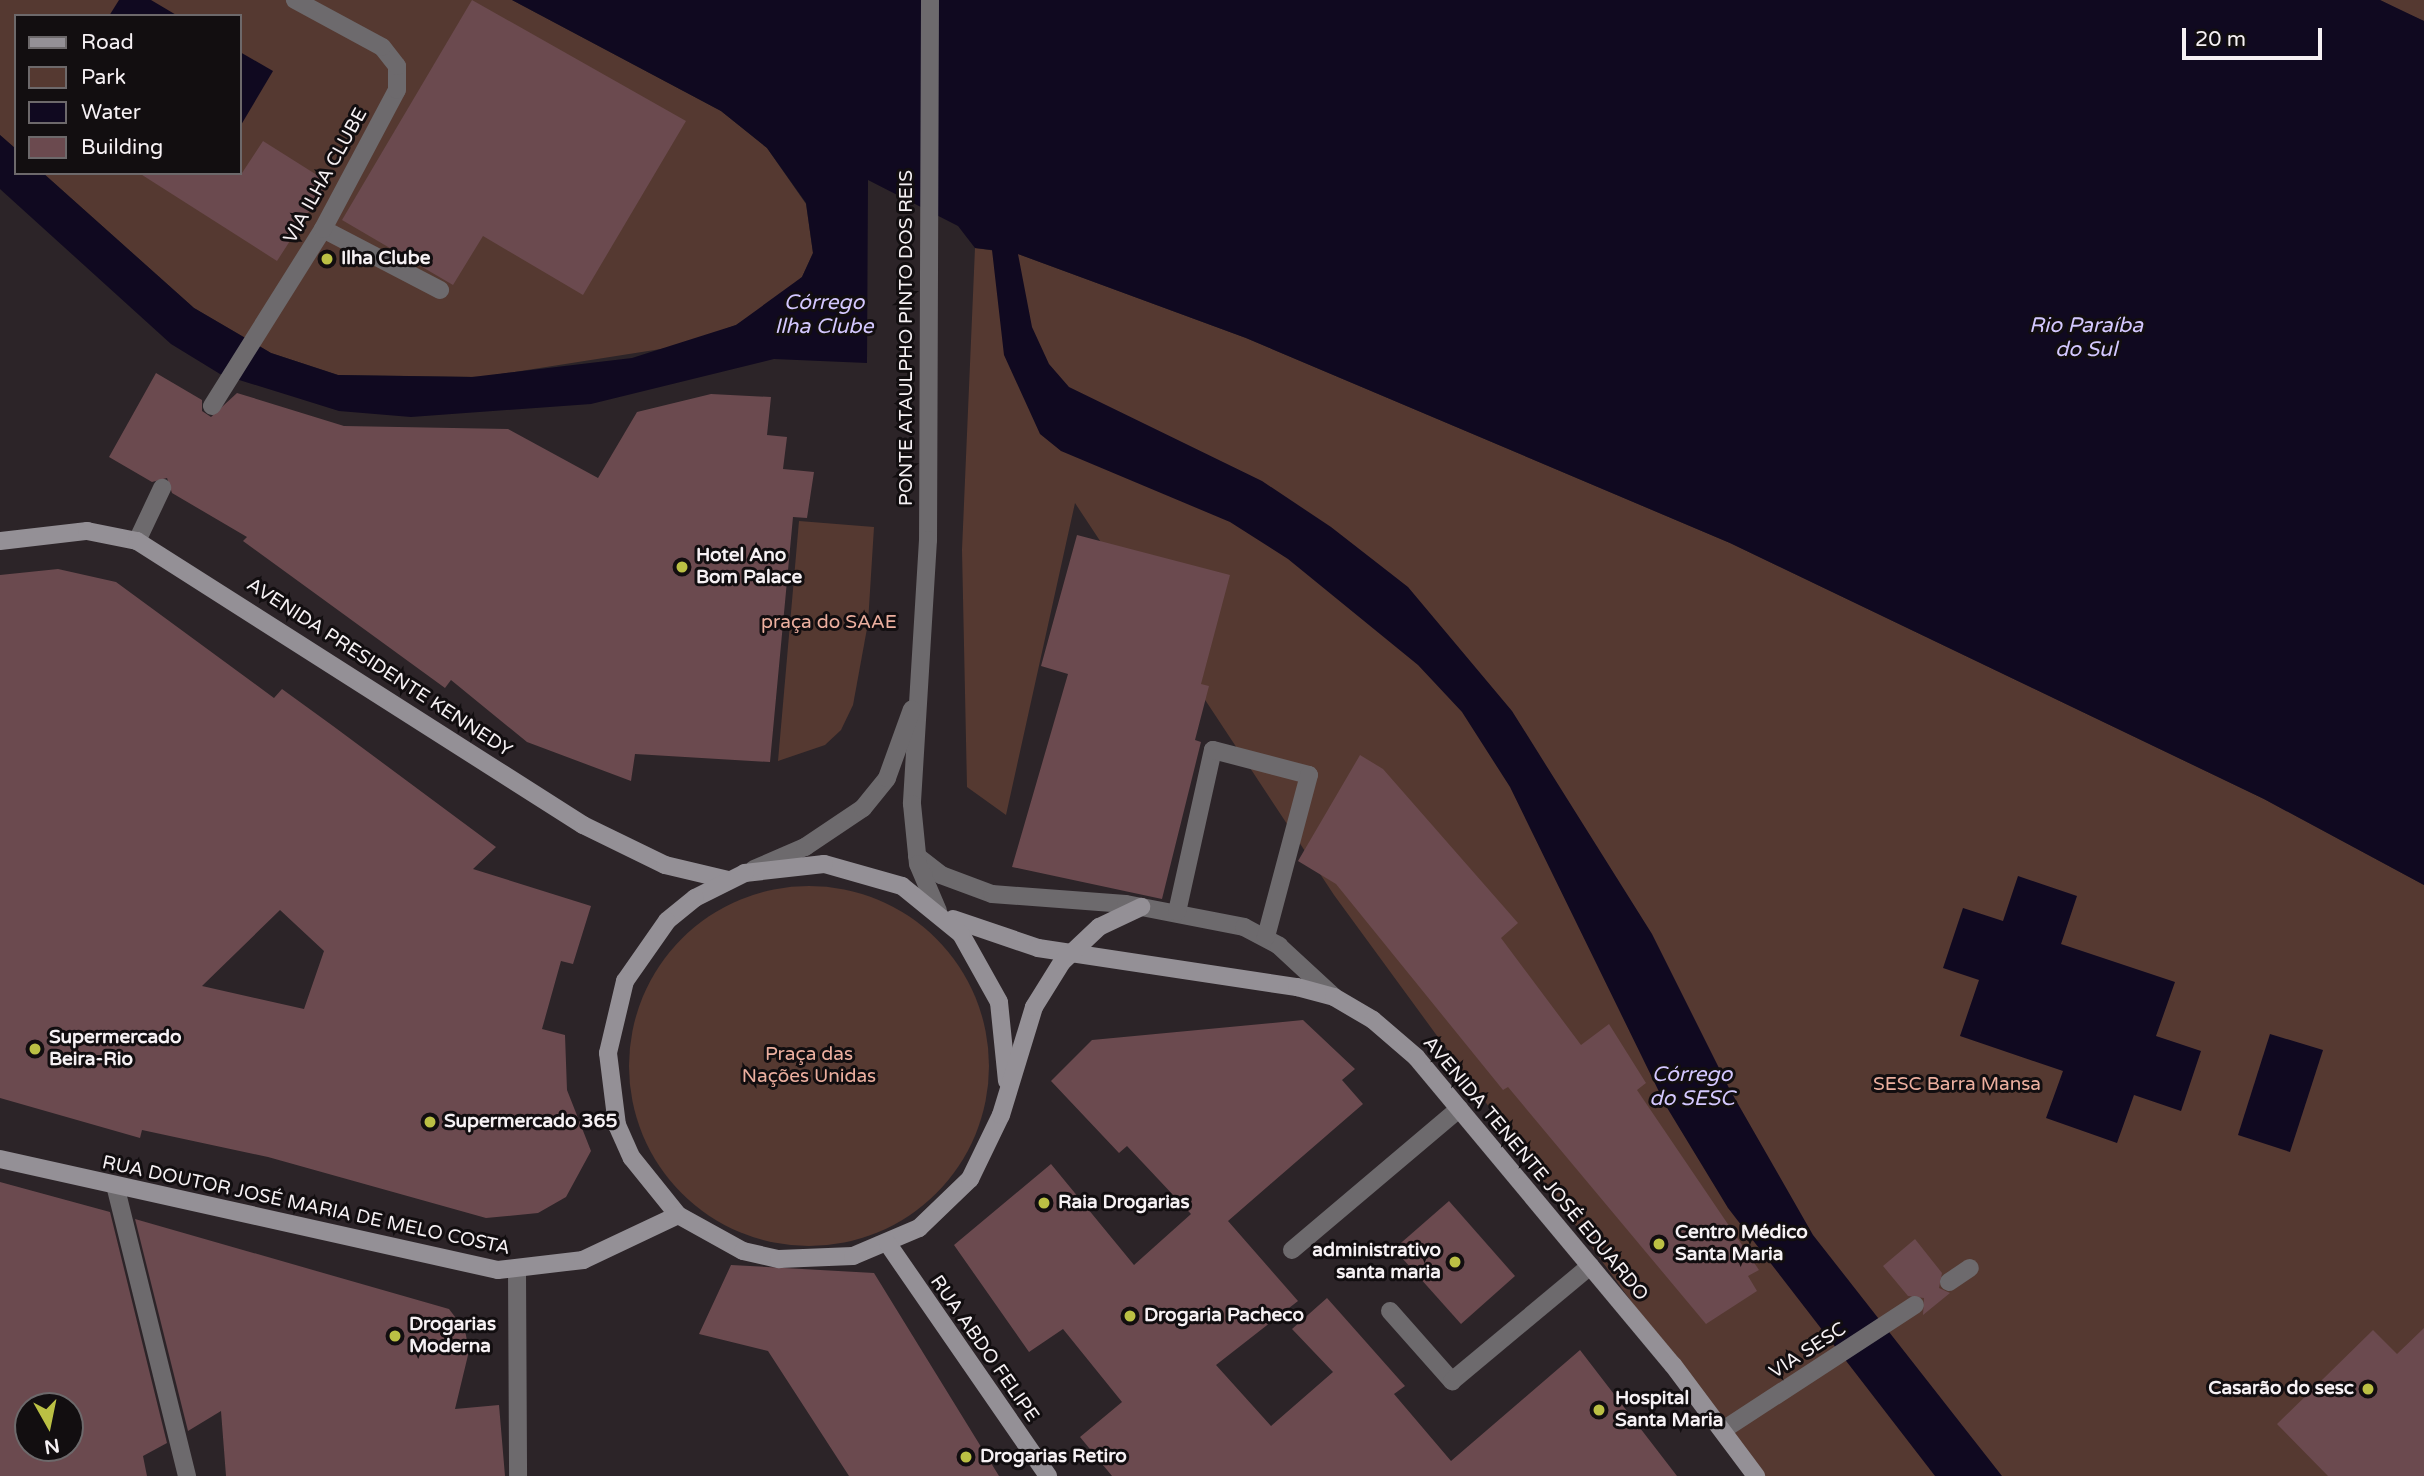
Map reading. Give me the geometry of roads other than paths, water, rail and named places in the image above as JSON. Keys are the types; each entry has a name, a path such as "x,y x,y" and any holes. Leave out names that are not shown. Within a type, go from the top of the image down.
{"main road":[{"name":"AVENIDA PRESIDENTE KENNEDY","path":"0,541 87,531 137,541 583,825 665,865 727,880"},
{"path":"1007,1081 1006,1027 989,977 938,911 864,871 824,864 745,873 727,880 659,930 625,981 613,1016 608,1053 617,1125 639,1168 678,1215 743,1251 779,1259 841,1258 888,1244 947,1205 970,1179 1001,1115 1007,1081 1034,1007 1068,954 1099,927 1141,907"},
{"name":"AVENIDA TENENTE JOSÉ EDUARDO","path":"938,911 986,934 1068,954 1334,997 1416,1057 1590,1266 1723,1430 1756,1476"},
{"name":"RUA DOUTOR JOSÉ MARIA DE MELO COSTA","path":"0,1159 116,1189 517,1271 583,1261 678,1215"},
{"name":"RUA ABDO FELIPE","path":"888,1244 1048,1476"}],"street":[{"name":"VIA ILHA CLUBE","path":"212,405 323,229 391,104 399,77 382,47 295,0"},
{"name":"PONTE ATAULPHO PINTO DOS REIS","path":"921,675 928,540 930,0"},
{"path":"323,229 440,290"},
{"path":"137,541 162,488"},
{"path":"921,675 912,804 917,856 938,911"},
{"path":"745,873 805,847 863,808 900,750 921,675"},
{"path":"1177,912 1213,750 1310,775 1266,937"},
{"path":"917,856 941,874 992,894 1177,912 1266,937 1334,997"},
{"path":"1292,1250 1459,1109"},
{"path":"116,1189 187,1476"},
{"path":"1390,1311 1452,1381 1590,1266"},
{"path":"1950,1282 1970,1268"},
{"path":"517,1271 518,1476"},
{"name":"VIA SESC","path":"1723,1430 1915,1306"}],"water":[{"path":"119,0 151,0 175,14 110,14"},
{"name":"Rio Paraíba do Sul","path":"512,0 2380,0 2424,21 2424,885 2264,799 1730,543 1246,338 1018,254 1032,327 1049,364 1069,387 1262,481 1331,527 1408,587 1512,711 1652,934 1730,1090 1813,1235 2002,1476 1935,1476 1728,1208 1666,1106 1510,787 1462,712 1418,665 1288,559 1230,522 1061,451 1040,434 1004,355 992,250 975,248 958,226 868,180 867,363 774,359 591,404 411,417 339,411 220,374 171,344 0,189 0,135 14,147 14,175 45,175 194,308 271,353 338,375 472,377 632,358 736,325 802,277 813,253 806,203 767,148 721,111"},
{"path":"242,53 273,71 242,123"},
{"path":"2018,876 2077,896 2061,944 2175,982 2156,1036 2201,1051 2181,1111 2134,1095 2117,1143 2046,1118 2063,1071 1960,1036 1979,980 1943,968 1963,908 2003,921"},
{"path":"2270,1034 2323,1050 2290,1152 2238,1135"}],"place":[{"name":"Ilha Clube","path":"327,259"},
{"name":"Hotel Ano Bom Palace","path":"682,567"},
{"name":"Supermercado Beira-Rio","path":"35,1049"},
{"name":"Supermercado 365","path":"430,1122"},
{"name":"Raia Drogarias","path":"1044,1203"},
{"name":"Centro Médico Santa Maria","path":"1659,1244"},
{"name":"administrativo santa maria","path":"1455,1262"},
{"name":"Drogaria Pacheco","path":"1130,1316"},
{"name":"Drogarias Moderna","path":"395,1336"},
{"name":"Casarão do sesc","path":"2368,1389"},
{"name":"Hospital Santa Maria","path":"1599,1410"},
{"name":"Drogarias Retiro","path":"966,1457"}],"water label":[{"name":"Córrego Ilha Clube","path":"824,315"},
{"name":"Córrego do SESC","path":"1692,1087"}],"park label":[{"name":"praça do SAAE","path":"829,623"},
{"name":"Praça das Nações Unidas","path":"809,1066"},
{"name":"SESC Barra Mansa","path":"1957,1085"}]}
